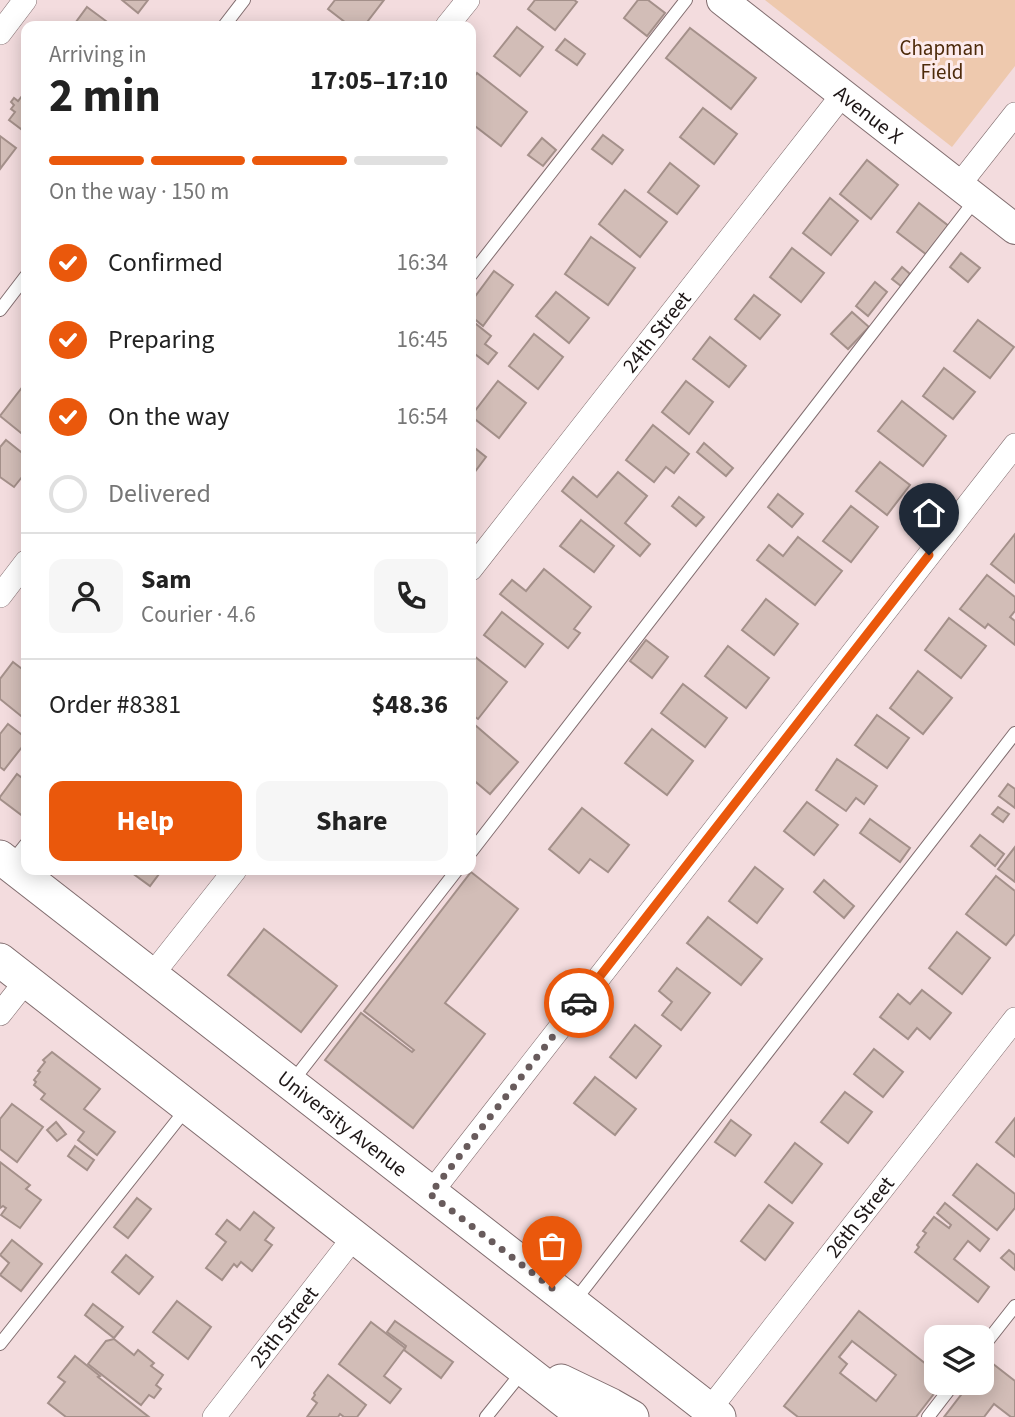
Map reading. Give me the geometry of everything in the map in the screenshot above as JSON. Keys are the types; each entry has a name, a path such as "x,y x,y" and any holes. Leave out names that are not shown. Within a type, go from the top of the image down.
{"main road":[{"name":"University Avenue","path":"35,875 152,975 572,1304 708,1415"},
{"path":"0,960 585,1417"},
{"path":"515,1362 632,1417"}],"street":[{"path":"0,33 26,0"},
{"path":"451,21 468,0"},
{"name":"Avenue X","path":"722,0 1015,229"},
{"name":"24th Street","path":"476,563 843,94"},
{"path":"968,192 1015,114"},
{"path":"430,1194 1015,445"},
{"path":"0,596 21,569"},
{"path":"152,975 231,875"},
{"path":"0,1014 26,981"},
{"name":"26th Street","path":"708,1415 1015,1019"},
{"name":"25th Street","path":"214,1417 354,1237"}],"lane":[{"path":"227,21 244,0"},
{"path":"476,269 686,0"},
{"path":"476,845 968,192"},
{"path":"0,310 21,283"},
{"path":"572,1304 1015,733"},
{"path":"291,1084 453,875"},
{"path":"0,1344 188,1107"},
{"path":"994,1333 1015,1306"},
{"path":"486,1417 515,1362"},
{"path":"928,1417 945,1395"}],"green space":[{"name":"Chapman Field","path":"765,0 1015,0 1015,66 952,147"}],"building":[{"path":"122,0 148,0 138,13"},
{"path":"335,0 384,0 368,21 344,21 328,9"},
{"path":"535,0 577,2 555,30 528,9"},
{"path":"638,0 648,0 665,13 647,36 624,18"},
{"path":"87,7 106,21 77,21"},
{"path":"517,27 543,47 520,76 494,56"},
{"path":"690,28 756,78 731,109 666,58"},
{"path":"565,39 585,54 577,65 556,50"},
{"path":"476,74 527,112 501,146 476,127"},
{"path":"21,97 21,129 9,120 15,112 11,109 14,105 11,102 14,98 18,101"},
{"path":"703,108 737,134 714,164 680,137"},
{"path":"603,135 623,150 612,164 592,149"},
{"path":"0,136 16,148 0,169"},
{"path":"542,138 556,150 543,166 528,155"},
{"path":"867,160 898,185 871,219 840,194"},
{"path":"670,163 699,186 677,214 648,192"},
{"path":"625,190 667,222 640,257 599,224"},
{"path":"830,198 858,221 831,255 803,233"},
{"path":"919,203 950,227 927,255 897,232"},
{"path":"591,237 635,268 608,305 565,274"},
{"path":"792,248 824,273 801,302 770,277"},
{"path":"961,253 980,268 968,282 950,267"},
{"path":"902,267 910,274 901,286 892,279"},
{"path":"494,271 513,285 483,326 476,320 476,295"},
{"path":"875,282 887,292 868,316 856,306"},
{"path":"556,292 589,318 569,343 536,316"},
{"path":"754,295 780,315 760,339 735,319"},
{"path":"852,312 869,327 848,349 831,334"},
{"path":"978,320 1014,347 990,378 954,351"},
{"path":"476,324 491,336 485,344 497,353 488,364 476,355"},
{"path":"534,334 563,357 538,389 509,366"},
{"path":"710,337 746,366 729,387 693,359"},
{"path":"944,368 975,392 953,419 923,396"},
{"path":"498,381 526,403 499,438 476,420 476,410"},
{"path":"686,381 713,402 689,434 662,412"},
{"path":"21,389 21,433 0,416"},
{"path":"902,401 946,436 923,466 878,431"},
{"path":"653,425 689,454 674,473 666,467 654,482 626,460"},
{"path":"6,440 21,452 21,478 14,487 0,477 0,447"},
{"path":"704,443 733,468 726,476 697,452"},
{"path":"476,449 486,457 476,470"},
{"path":"880,462 910,485 887,515 856,491"},
{"path":"618,472 647,496 625,523 650,544 640,556 562,491 573,477 597,497"},
{"path":"778,494 803,514 792,527 768,507"},
{"path":"679,497 704,517 696,526 672,506"},
{"path":"851,506 878,527 851,562 823,541"},
{"path":"581,520 614,546 594,572 560,546"},
{"path":"1015,534 1015,583 991,564"},
{"path":"798,537 842,571 815,605 757,560 769,545 783,556"},
{"path":"544,569 591,607 574,629 580,633 568,648 500,594 512,580 526,591"},
{"path":"987,575 1015,597 1015,611 1010,617 1015,621 1015,645 988,624 985,628 960,609"},
{"path":"766,599 798,624 774,655 742,630"},
{"path":"502,612 543,644 525,667 484,635"},
{"path":"949,618 986,646 961,678 925,650"},
{"path":"646,640 668,657 652,678 630,661"},
{"path":"728,646 769,678 746,708 705,676"},
{"path":"476,658 507,682 478,719 476,718"},
{"path":"13,662 21,668 21,716 0,699 0,679"},
{"path":"918,671 952,698 923,734 890,708"},
{"path":"683,684 727,718 705,747 661,713"},
{"path":"877,715 909,738 887,768 855,745"},
{"path":"8,724 21,734 21,748 4,770 0,767 0,734"},
{"path":"476,726 518,762 490,794 476,782"},
{"path":"652,729 693,761 667,795 625,763"},
{"path":"837,759 877,786 864,804 856,798 846,811 816,790"},
{"path":"17,774 21,777 21,815 0,797"},
{"path":"1008,784 1015,789 1015,808 999,796"},
{"path":"807,802 838,825 814,855 784,831"},
{"path":"998,807 1009,814 1003,822 992,814"},
{"path":"582,808 629,845 608,872 590,859 579,873 549,849"},
{"path":"870,819 910,848 900,862 860,833"},
{"path":"980,835 1004,854 995,866 971,846"},
{"path":"1015,847 1015,882 998,869"},
{"path":"755,867 783,889 757,923 729,901"},
{"path":"135,875 158,875 150,886"},
{"path":"469,875 475,875 518,909 445,1003 485,1034 413,1128 325,1060 361,1013 412,1052 414,1050 364,1011"},
{"path":"996,876 1015,891 1015,934 1006,945 966,914"},
{"path":"824,880 854,906 844,918 814,892"},
{"path":"708,917 762,959 741,985 687,943"},
{"path":"264,929 337,986 301,1032 228,975"},
{"path":"957,932 990,958 962,994 929,968"},
{"path":"677,968 710,993 681,1030 662,1015 672,1002 659,991"},
{"path":"922,990 951,1013 930,1039 917,1028 908,1039 880,1017 898,994 910,1004"},
{"path":"635,1025 661,1046 636,1078 610,1057"},
{"path":"874,1049 903,1072 883,1097 854,1074"},
{"path":"52,1052 100,1089 84,1109 115,1132 97,1155 78,1140 84,1132 41,1099 45,1094 34,1085 40,1072 38,1071 45,1062 43,1060"},
{"path":"595,1077 636,1109 615,1135 574,1103"},
{"path":"845,1092 872,1112 848,1143 821,1122"},
{"path":"12,1104 43,1127 17,1162 0,1149 0,1119"},
{"path":"1015,1118 1015,1157 996,1142"},
{"path":"731,1120 751,1135 735,1156 715,1142"},
{"path":"56,1122 66,1134 57,1141 47,1130"},
{"path":"795,1143 822,1164 792,1203 765,1182"},
{"path":"75,1146 94,1160 87,1170 68,1156"},
{"path":"0,1162 30,1185 26,1189 41,1200 20,1228 1,1215 6,1208 0,1208"},
{"path":"977,1164 1015,1194 1015,1208 997,1230 953,1195"},
{"path":"137,1198 151,1209 128,1238 114,1227"},
{"path":"945,1203 989,1239 980,1251 968,1241 954,1259 989,1287 978,1302 915,1252 926,1233 923,1231 934,1217 949,1228 951,1225 937,1213"},
{"path":"769,1205 793,1223 765,1260 741,1241"},
{"path":"254,1212 274,1228 265,1240 272,1245 252,1271 241,1262 237,1267 234,1264 222,1280 206,1268 226,1242 216,1234 227,1220 240,1230"},
{"path":"12,1240 42,1264 21,1291 0,1275 9,1263 0,1255"},
{"path":"1009,1250 1015,1255 1015,1270 1001,1258"},
{"path":"126,1255 153,1277 139,1294 112,1272"},
{"path":"177,1301 211,1327 188,1359 153,1332"},
{"path":"93,1304 123,1327 114,1338 85,1315"},
{"path":"859,1311 924,1362 924,1395 933,1395 916,1417 798,1417 784,1406","holes":["852,1341 896,1375 876,1401 840,1373 847,1364 839,1357"]},
{"path":"395,1321 453,1362 441,1378 404,1350 406,1346 387,1332"},
{"path":"371,1322 405,1348 384,1376 401,1389 390,1403 339,1364"},
{"path":"114,1339 134,1355 138,1350 154,1363 151,1366 163,1375 156,1385 161,1389 154,1398 149,1395 141,1405 88,1364 106,1341"},
{"path":"75,1356 149,1417 66,1417 48,1403 65,1382 58,1377"},
{"path":"994,1365 1015,1381 1015,1417 1011,1417 994,1404 984,1417 944,1417 961,1395 994,1395"},
{"path":"328,1375 366,1405 357,1417 344,1417 340,1414 338,1417 307,1417 317,1403 312,1399 314,1393"}],"way so far":[{"path":"552,1288 430,1194 579,1003"}],"route":[{"path":"579,1003 929,555"}]}
